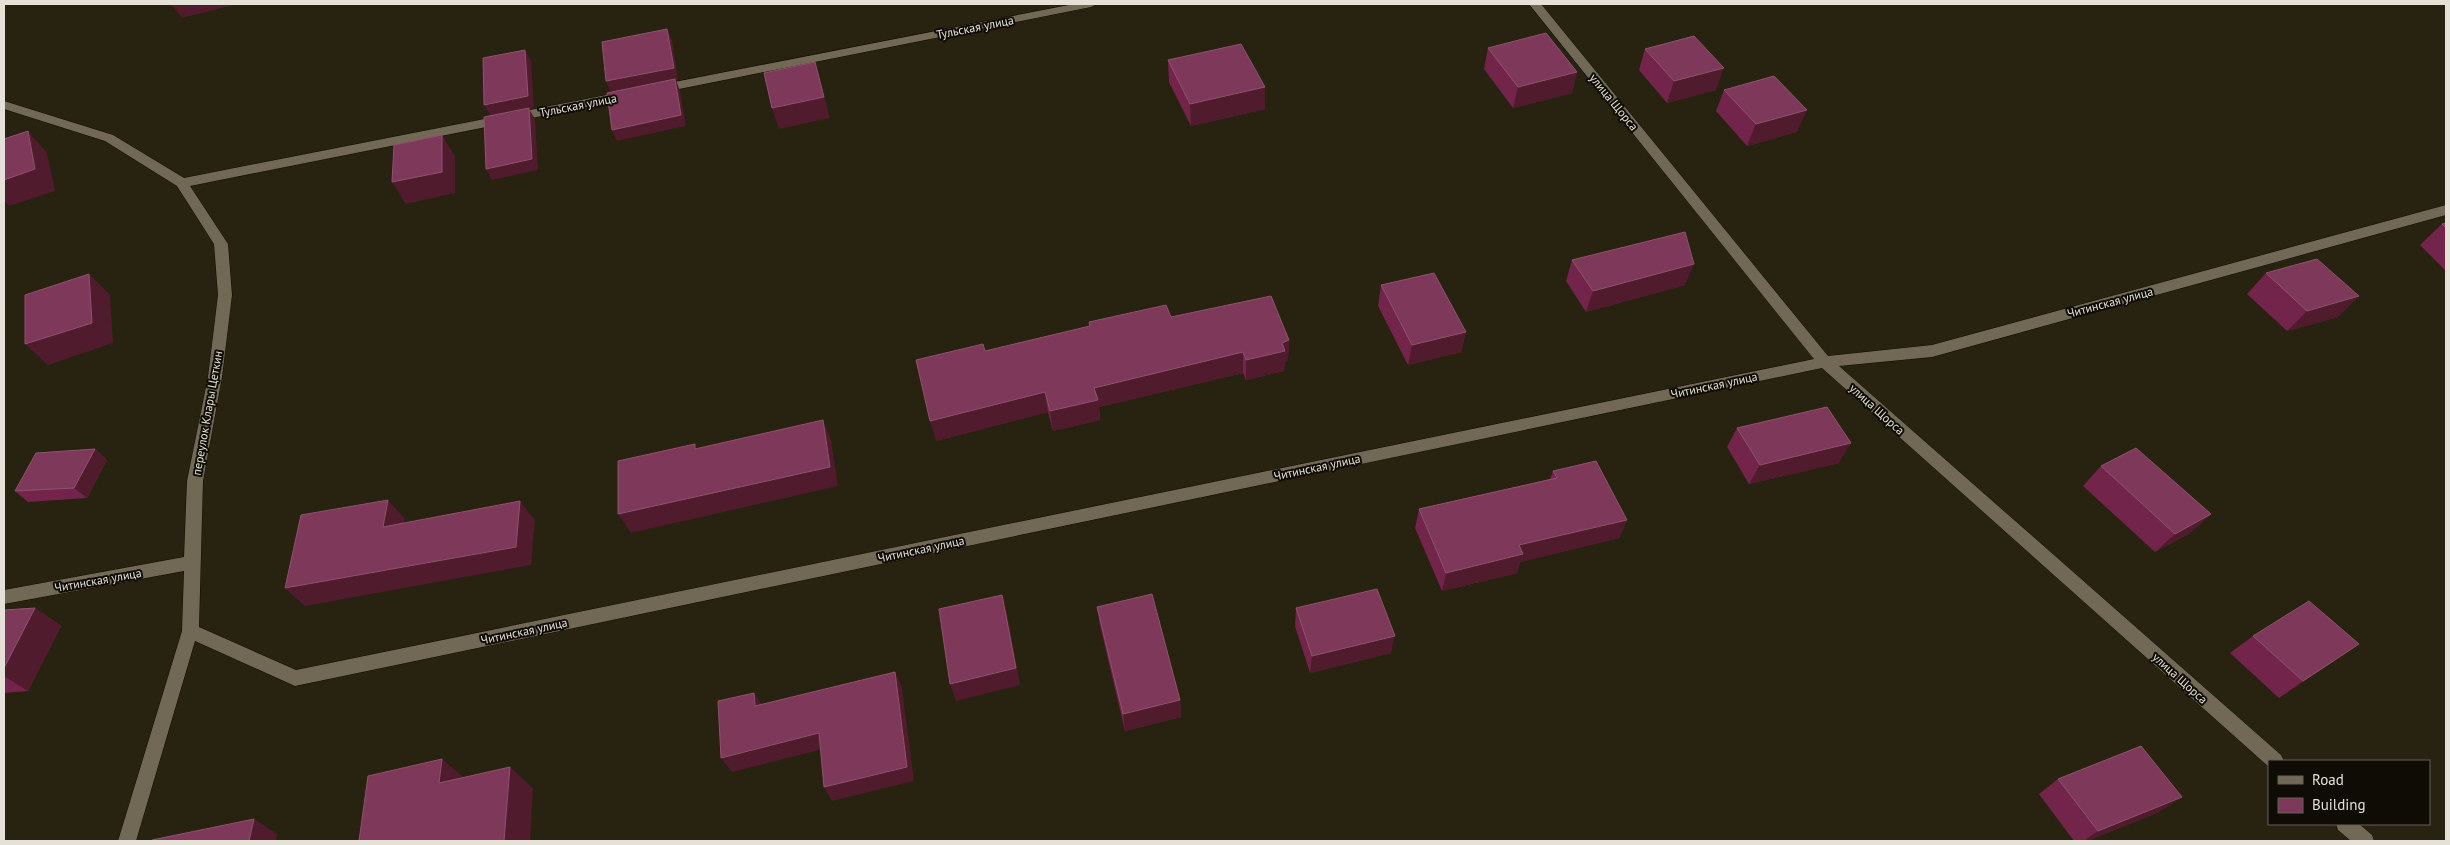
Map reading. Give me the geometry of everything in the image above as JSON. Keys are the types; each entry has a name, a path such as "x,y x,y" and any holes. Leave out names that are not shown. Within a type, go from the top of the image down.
{"street":[{"name":"Тульская улица","path":"182,183 1091,4"},
{"name":"улица Щорса","path":"1535,4 1825,362 2274,760"},
{"name":"переулок Клары Цеткин","path":"4,105 109,138 182,183 221,244 225,295 216,378 195,480 190,631 127,841"},
{"name":"Читинская улица","path":"190,631 294,678 1825,362 1932,350 2446,210"},
{"name":"Читинская улица","path":"4,597 192,563"},
{"path":"2346,825 2365,841"}],"building":[{"path":"667,29 674,68 606,81 602,42"},
{"path":"1546,33 1577,72 1518,87 1488,48"},
{"path":"1694,36 1724,68 1674,81 1645,49"},
{"path":"1241,44 1265,87 1190,104 1168,60"},
{"path":"525,50 528,96 484,105 483,58"},
{"path":"815,62 824,97 772,108 764,73"},
{"path":"1774,76 1807,110 1756,124 1724,90"},
{"path":"675,79 681,115 612,130 607,93"},
{"path":"529,108 532,159 486,169 484,117"},
{"path":"28,131 35,169 4,180 4,139"},
{"path":"442,135 442,172 392,182 394,145"},
{"path":"1685,232 1694,264 1593,291 1572,260"},
{"path":"2317,259 2359,296 2307,311 2266,273"},
{"path":"1434,273 1466,332 1412,345 1381,285"},
{"path":"89,274 92,323 25,344 25,295"},
{"path":"1271,296 1289,340 1282,343 1285,351 1246,360 1243,352 1094,388 1098,400 1050,411 1045,392 930,421 916,360 983,344 985,351 1090,326 1089,322 1166,305 1171,317"},
{"path":"1827,407 1851,443 1760,465 1737,428"},
{"path":"823,420 830,467 618,514 618,461 695,444 695,449"},
{"path":"2136,448 2211,514 2175,534 2101,466"},
{"path":"95,449 74,488 15,491 36,453"},
{"path":"1596,461 1627,520 1519,545 1523,554 1446,573 1419,509 1557,478 1553,471"},
{"path":"388,500 383,527 520,501 516,547 285,588 301,515"},
{"path":"1377,589 1395,636 1312,656 1296,608"},
{"path":"1152,594 1180,700 1123,714 1097,607"},
{"path":"1002,595 1016,668 950,684 939,609"},
{"path":"2309,601 2359,644 2303,681 2253,636"},
{"path":"35,608 4,668 4,610"},
{"path":"895,672 907,767 824,787 819,733 721,758 718,701 754,693 755,706"},
{"path":"2141,746 2182,797 2098,831 2058,779"},
{"path":"442,759 439,783 510,767 504,841 359,841 368,776"},
{"path":"254,819 249,841 152,841 152,840"}]}
